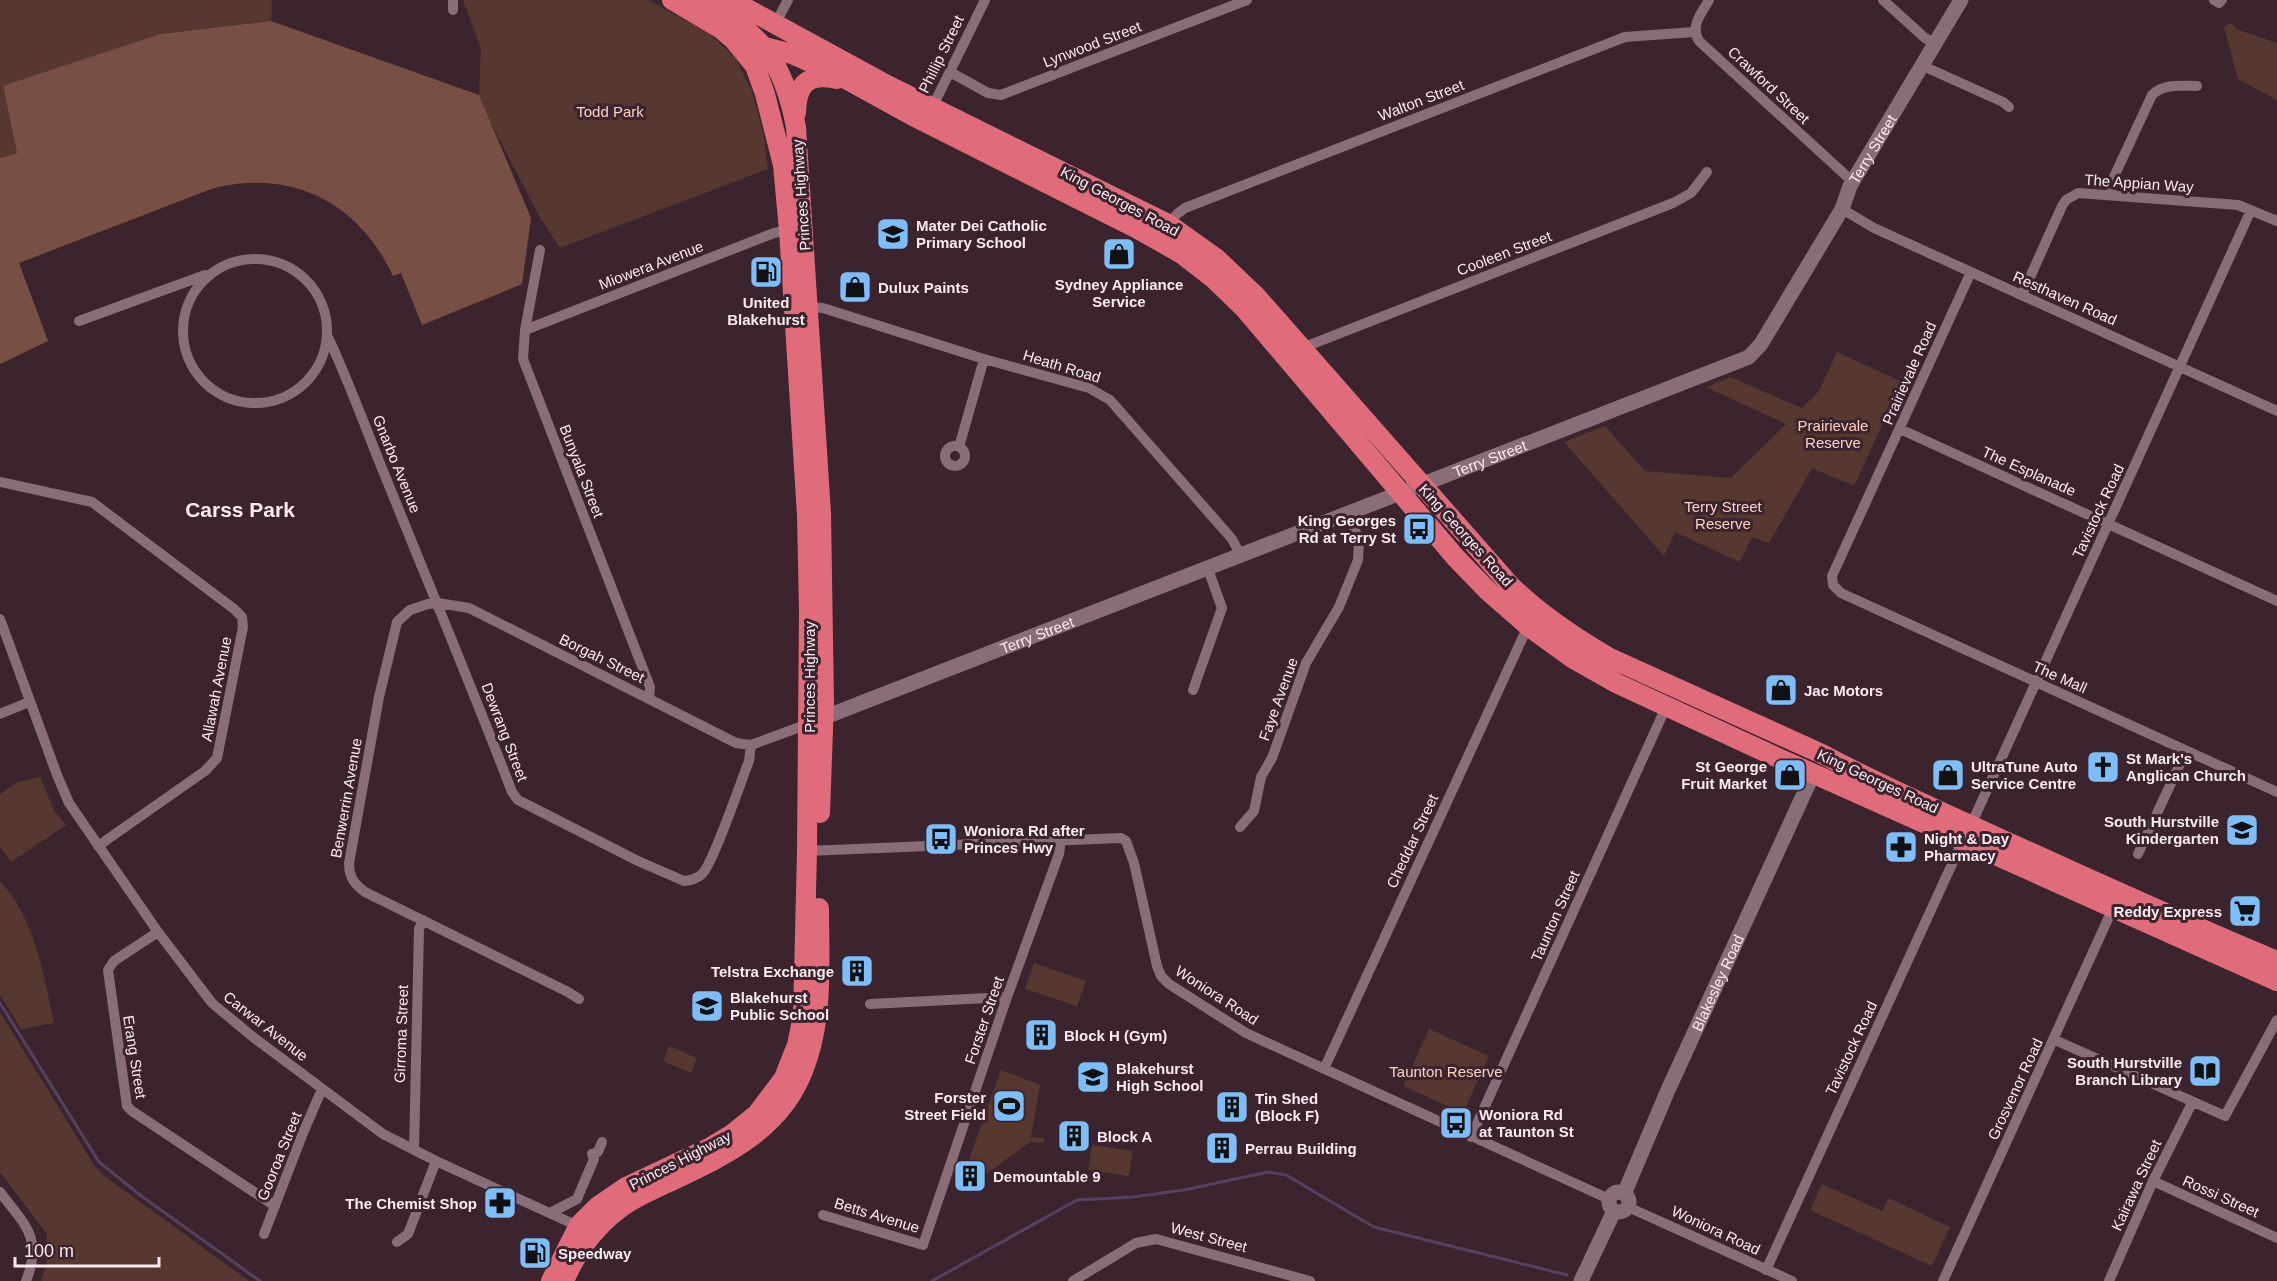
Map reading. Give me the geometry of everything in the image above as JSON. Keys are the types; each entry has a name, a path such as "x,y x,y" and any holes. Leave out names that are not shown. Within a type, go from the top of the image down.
{"highway":[{"name":"Princes Highway","path":"672,0 721,28 755,66 765,94 781,156 789,231 801,308"},
{"name":"Princes Highway","path":"564,1281 597,1207 626,1187 692,1157 750,1121 776,1091 792,1060 803,1017 813,851 816,720 795,127 787,93 777,68 765,48 742,25 702,0"},
{"name":"King Georges Road","path":"731,0 889,86 929,114 1173,248 1198,266 1244,308 1456,558 1489,592 1528,626 1588,668 1942,832 1968,833 2277,961"},
{"path":"755,66 775,24"},
{"name":"King Georges Road","path":"733,39 792,54 849,82 929,114 1168,224 1204,248 1241,280 1510,585 1545,617 1608,657 1771,733 1822,754 2113,908 2277,981"},
{"path":"795,127 799,92 802,86 821,76 849,82"},
{"path":"1771,733 1780,746 1806,758 1812,766 1813,774 1820,769 1850,769"},
{"name":"Princes Highway","path":"550,1281 585,1230"}],"street":[{"path":"775,24 788,0"},
{"name":"Phillip Street","path":"929,114 985,0"},
{"name":"Lynwood Street","path":"950,72 988,93 1000,95 1227,4 1247,0"},
{"path":"1694,32 1696,21 1709,0"},
{"path":"1882,0 1935,44"},
{"name":"Terry Street","path":"816,720 1749,357 1761,344 1842,209 1853,182 1961,0"},
{"path":"2214,0 2219,3 2222,0"},
{"name":"Crawford Street","path":"1694,32 1699,41 1853,182"},
{"name":"Walton Street","path":"1168,224 1185,208 1625,37 1694,32"},
{"path":"1923,66 2004,102 2009,107"},
{"path":"2111,195 2112,181 2152,94 2158,89 2168,87 2197,86"},
{"name":"Cooleen Street","path":"1302,348 1683,199 1691,193 1707,172"},
{"name":"The Appian Way","path":"2022,295 2066,200 2078,193 2230,204 2251,210 2277,222"},
{"name":"Resthaven Road","path":"1842,209 1864,223 2277,411"},
{"name":"Tavistock Road","path":"1766,1269 1968,833 2251,210"},
{"name":"Miowera Avenue","path":"525,330 774,233 789,231"},
{"name":"Bunyala Street","path":"540,250 525,330 523,359 650,687 649,698"},
{"name":"Gnarbo Avenue","path":"79,321 243,260 268,260 289,267 309,283 321,302 329,326 323,356 313,375 288,396 256,403 235,401 215,392 198,376 188,356 183,325 187,304 208,274"},
{"name":"Prairievale Road","path":"1833,585 1832,576 1971,272"},
{"name":"Heath Road","path":"801,308 823,308 984,359 1089,388 1110,400 1232,539 1241,556"},
{"name":"Gnarbo Avenue","path":"328,337 345,372 390,489 438,603"},
{"path":"959,447 984,359"},
{"name":"The Esplanade","path":"1900,429 2277,601"},
{"name":"Allawah Avenue","path":"0,482 93,502 242,617 243,627 217,758 206,771 98,846"},
{"name":"Faye Avenue","path":"1240,827 1254,811 1261,777 1272,758 1306,663 1340,607 1358,560 1359,541 1349,514"},
{"path":"1193,690 1222,608 1208,569"},
{"name":"The Mall","path":"1833,585 1841,593 2277,792"},
{"name":"Borgah Street","path":"438,603 469,608 736,743 751,745"},
{"name":"Dewrang Street","path":"438,603 448,635 461,661 515,797 529,807 638,861 684,881 695,879 704,873 749,762 751,745"},
{"name":"Benwerrin Avenue","path":"438,603 410,610 397,622 393,631 349,862 350,876 356,886 579,999"},
{"name":"Carwar Avenue","path":"0,620 69,803 158,932 212,1003 377,1130 436,1161 552,1212 585,1230"},
{"name":"Cheddar Street","path":"1324,1070 1528,626"},
{"path":"0,714 29,702"},
{"name":"Taunton Street","path":"1471,1137 1666,706"},
{"path":"751,745 816,720"},
{"path":"2138,854 2186,751"},
{"name":"Blakesley Road","path":"1581,1281 1619,1203 1668,1090 1813,774"},
{"name":"Woniora Road","path":"813,851 1115,837 1126,841 1134,864 1157,966 1165,981 1246,1033 1792,1281"},
{"name":"Forster Street","path":"923,1245 1007,997 1059,854 1061,839"},
{"name":"Grosvenor Road","path":"1943,1281 2055,1040 2113,908"},
{"name":"Girroma Street","path":"414,1150 419,929 423,920"},
{"name":"Erang Street","path":"158,932 114,961 108,970 127,1106 275,1206"},
{"path":"870,1004 1007,997"},
{"path":"2055,1040 2225,1116 2277,1020"},
{"name":"Gooroa Street","path":"264,1234 322,1089"},
{"name":"Kairawa Street","path":"2109,1281 2153,1181 2192,1103"},
{"path":"552,1212 577,1199 594,1159 592,1154 598,1152 602,1142"},
{"path":"397,1242 408,1234 436,1161"},
{"name":"Rossi Street","path":"2153,1181 2277,1238"},
{"path":"0,1192 31,1236 35,1252 26,1281"},
{"name":"Betts Avenue","path":"823,1215 923,1245"},
{"name":"West Street","path":"1073,1281 1136,1242 1156,1239 1310,1281"}],"green space":[{"path":"0,0 272,0 271,21 160,34 3,87 17,153 0,158"},
{"name":"Todd Park","path":"463,0 648,0 709,33 736,59 752,91 764,137 768,169 560,248 539,216 479,95 481,49"},
{"path":"2232,23 2236,29 2277,43 2277,100 2238,79 2224,27"},
{"path":"1837,352 1902,382 1854,486 1812,468 1769,543 1752,537 1740,562 1675,532 1664,556 1564,442 1605,426 1645,471 1731,478 1786,424 1706,387 1730,377 1802,408 1819,391"},
{"path":"40,777 55,812 66,825 11,862 0,847 0,794 18,782"},
{"path":"0,881 12,896 30,930 42,966 54,1023 21,1029 0,995"},
{"path":"1034,963 1086,981 1077,1006 1025,989"},
{"path":"0,1012 94,1165 103,1175 249,1281 41,1281 46,1266 47,1234 0,1172"},
{"name":"Taunton Reserve","path":"1429,1029 1489,1056 1463,1113 1403,1086"},
{"path":"669,1046 697,1058 691,1073 663,1061"},
{"path":"1001,1070 1040,1085 1031,1137 1044,1138 1044,1143 1030,1142 988,1173 967,1165"},
{"path":"1092,1145 1133,1151 1129,1176 1088,1170"},
{"path":"1822,1184 1882,1211 1889,1198 1950,1227 1932,1266 1810,1210"}],"shaded area":[{"path":"271,21 479,95 531,218 522,284 422,325 401,273 393,276 379,250 362,229 342,211 296,188 271,183 243,183 214,188 19,263 48,341 0,364 0,158 17,153 3,86 160,34"}],"waterway":[{"path":"0,1003 99,1162 140,1195 260,1281"},
{"path":"932,1281 1077,1200 1133,1197 1184,1190 1268,1172 1286,1175 1374,1227 1567,1275"}],"place":[{"name":"Mater Dei Catholic Primary School","path":"893,234"},
{"name":"Sydney Appliance Service","path":"1119,254"},
{"name":"United Blakehurst","path":"766,272"},
{"name":"Dulux Paints","path":"855,287"},
{"name":"King Georges Rd at Terry St","path":"1419,529"},
{"name":"Jac Motors","path":"1781,690"},
{"name":"St Mark's Anglican Church","path":"2103,767"},
{"name":"St George Fruit Market","path":"1790,775"},
{"name":"UltraTune Auto Service Centre","path":"1948,775"},
{"name":"South Hurstville Kindergarten","path":"2242,830"},
{"name":"Woniora Rd after Princes Hwy","path":"941,839"},
{"name":"Night & Day Pharmacy","path":"1901,847"},
{"name":"Reddy Express","path":"2245,911"},
{"name":"Telstra Exchange","path":"857,971"},
{"name":"Blakehurst Public School","path":"707,1006"},
{"name":"Block H (Gym)","path":"1041,1035"},
{"name":"South Hurstville Branch Library","path":"2205,1071"},
{"name":"Blakehurst High School","path":"1093,1077"},
{"name":"Forster Street Field","path":"1009,1106"},
{"name":"Tin Shed (Block F)","path":"1232,1107"},
{"name":"Woniora Rd at Taunton St","path":"1456,1123"},
{"name":"Block A","path":"1074,1136"},
{"name":"Perrau Building","path":"1222,1148"},
{"name":"Demountable 9","path":"970,1176"},
{"name":"The Chemist Shop","path":"500,1203"},
{"name":"Speedway","path":"535,1253"}],"district":[{"name":"Carss Park","path":"240,509"}],"park label":[{"name":"Prairievale Reserve","path":"1833,434"},
{"name":"Terry Street Reserve","path":"1723,514"}]}
